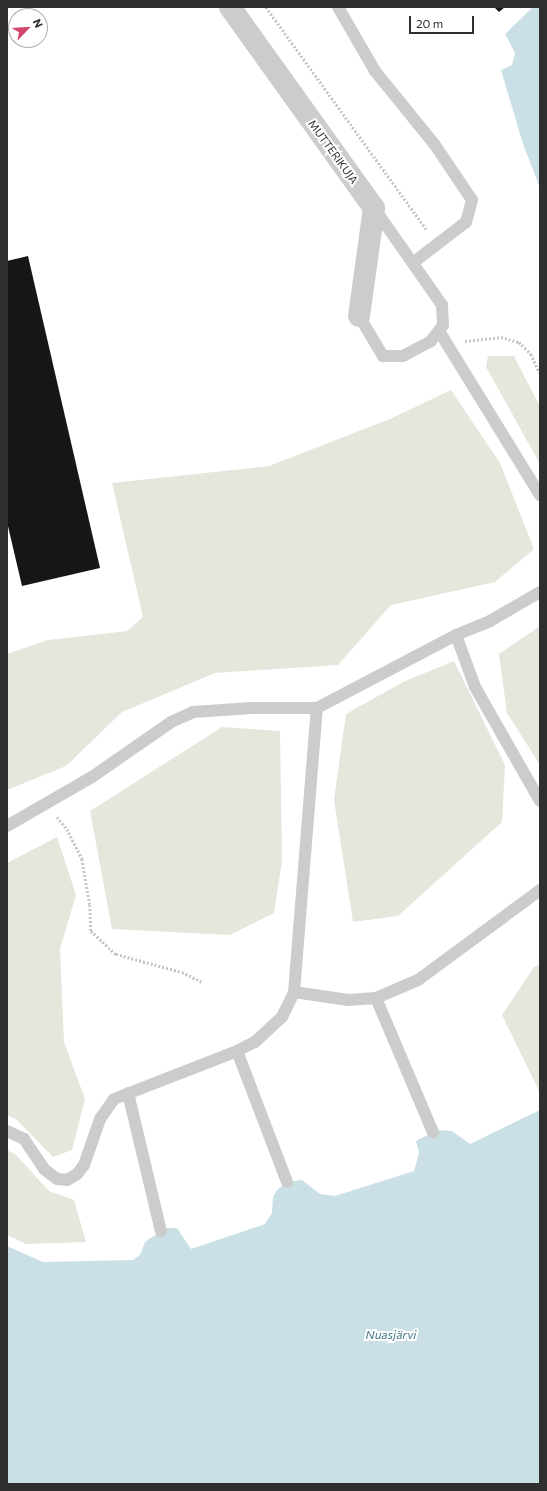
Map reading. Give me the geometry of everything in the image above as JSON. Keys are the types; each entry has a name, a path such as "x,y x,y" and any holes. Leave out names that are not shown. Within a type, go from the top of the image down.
{"street":[{"name":"MUTTERIKUJA","path":"230,7 374,208"},
{"path":"359,316 374,208"}],"lane":[{"path":"338,7 375,71 435,145 472,200 466,222 414,262"},
{"path":"359,316 383,356 403,356 431,341 443,325 442,305 414,262 374,208"},
{"path":"439,330 540,495"},
{"path":"7,826 46,805 92,777 149,734 193,712 252,708 317,708 456,635 490,621 540,592"},
{"path":"456,635 475,687 540,801"},
{"path":"7,1131 24,1139 44,1169 52,1176 57,1179 67,1180 77,1174 84,1165 100,1119 114,1099 237,1051 255,1042 282,1017 294,992 317,708"},
{"path":"294,992 348,1000 376,998 418,980 540,890"},
{"path":"376,998 433,1132"},
{"path":"237,1051 288,1182"},
{"path":"128,1093 161,1231"}],"path":[{"path":"266,7 437,244"},
{"path":"446,342 501,337 519,342 531,354 540,373"},
{"path":"46,805 67,829 82,859 90,905 91,931 116,954 182,972 202,982"}],"shaded area":[{"path":"488,356 514,356 540,407 540,464 486,367"},
{"path":"451,390 500,463 534,549 495,582 391,605 338,665 215,673 122,712 66,766 7,790 7,654 48,640 127,631 143,617 112,483 269,466 390,419"},
{"path":"540,626 540,765 507,713 499,654"},
{"path":"454,661 505,765 502,822 398,916 353,922 334,800 346,714 403,682"},
{"path":"222,727 280,731 282,861 274,913 230,935 112,929 90,811"},
{"path":"57,837 76,895 60,949 64,1042 85,1099 72,1150 53,1157 17,1120 7,1115 7,863"},
{"path":"540,964 540,1093 502,1015 534,967"},
{"path":"7,1150 16,1155 49,1191 74,1200 86,1242 26,1244 7,1235"}],"water":[{"path":"533,7 540,7 540,188 523,144 501,70 512,65 515,53 505,34"},
{"name":"Nuasjärvi","path":"540,1110 540,1484 7,1484 7,1246 43,1262 133,1260 140,1255 145,1242 165,1228 177,1228 191,1249 265,1224 272,1213 273,1197 277,1190 287,1182 302,1180 320,1194 335,1196 414,1171 419,1153 416,1141 437,1130 452,1131 470,1144"}],"building":[{"path":"494,7 505,7 499,12"},
{"path":"28,256 100,568 22,586 7,522 7,261"}]}
